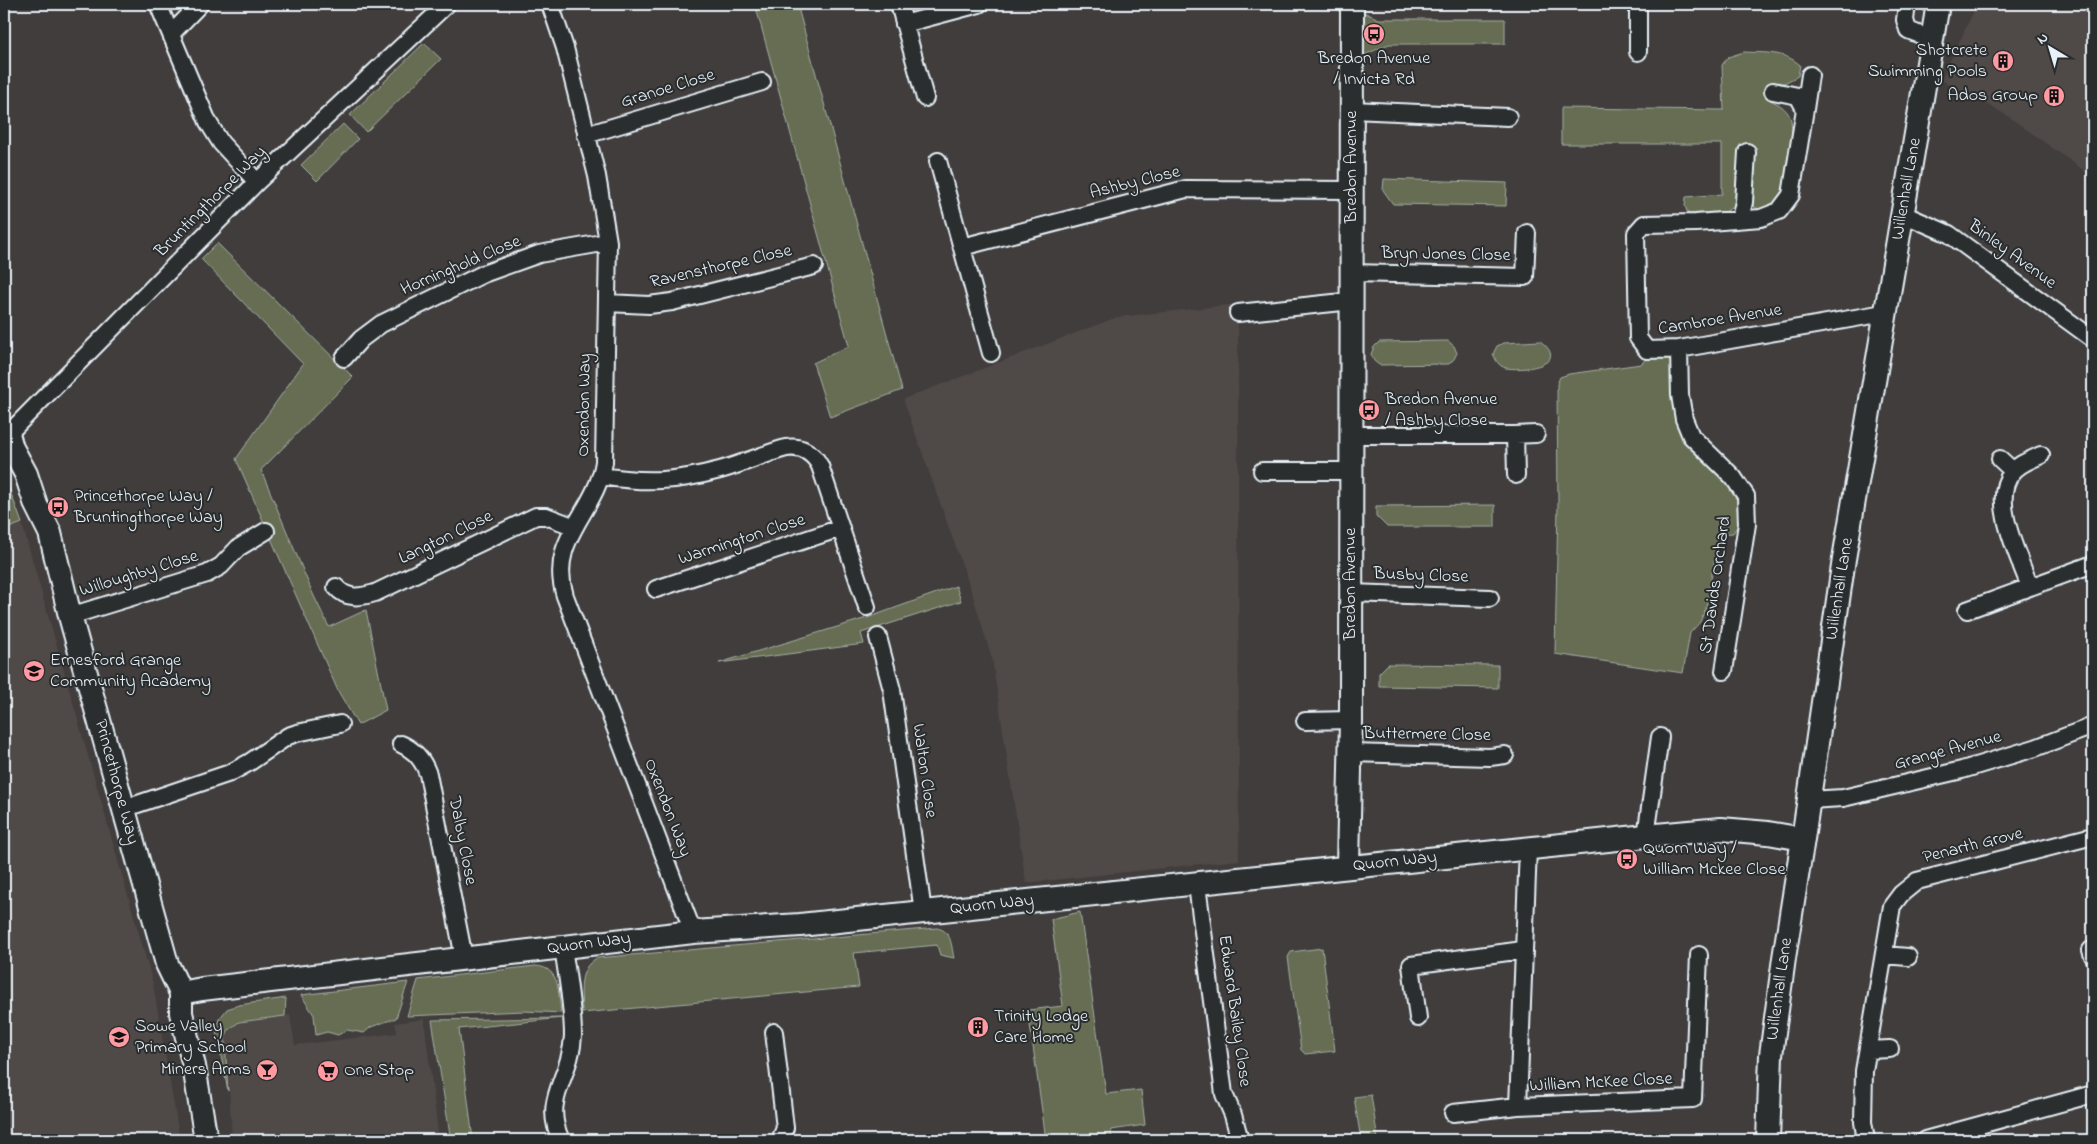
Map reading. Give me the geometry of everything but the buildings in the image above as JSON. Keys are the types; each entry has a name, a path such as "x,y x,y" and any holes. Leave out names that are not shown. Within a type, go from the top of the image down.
{"street":[{"path":"158,4 172,33 208,122 221,143 257,182"},
{"path":"172,33 200,4"},
{"name":"Bruntingthorpe Way","path":"6,433 257,182 446,4"},
{"name":"Oxendon Way","path":"550,4 562,36 603,203 608,242 604,462 601,476 565,545 561,558 560,573 563,589 693,932"},
{"path":"898,4 925,98"},
{"path":"904,24 979,4"},
{"name":"Bredon Avenue","path":"1348,867 1351,720 1352,4"},
{"path":"1638,4 1638,52"},
{"path":"1907,4 1904,20 1908,30 1933,40"},
{"name":"Willenhall Lane","path":"1768,1140 1771,1055 1842,569 1938,4"},
{"name":"Carnbroe Avenue","path":"1810,76 1791,195 1779,212 1761,218 1696,223 1644,224 1636,232 1638,338 1646,350 1679,349 1884,313"},
{"name":"Granoe Close","path":"586,135 762,82"},
{"path":"1773,92 1798,96 1805,108"},
{"path":"1352,110 1508,117"},
{"path":"1740,219 1744,202 1747,152"},
{"path":"938,161 990,353"},
{"name":"Ashby Close","path":"962,247 1186,190 1352,190"},
{"name":"Binley Avenue","path":"1903,214 1949,234 2093,339"},
{"name":"Bryn Jones Close","path":"1351,273 1525,277 1527,233"},
{"name":"Horninghold Close","path":"344,358 361,339 381,324 490,271 539,254 608,242"},
{"name":"Ravensthorpe Close","path":"606,303 649,305 677,301 814,266"},
{"path":"1238,313 1352,301"},
{"name":"St Davids Orchard","path":"1679,349 1680,395 1684,419 1691,436 1733,477 1746,496 1748,524 1724,671"},
{"name":"Princethorpe Way","path":"6,433 26,474 36,505 50,533 70,616 167,964 181,993 181,1013 194,1066 206,1140"},
{"path":"1351,435 1536,434"},
{"path":"1515,435 1516,475"},
{"path":"601,476 642,482 672,480 720,470 781,450 796,448 809,452 818,462 867,607"},
{"path":"2030,587 2009,528 2004,507 2004,489 2010,474 2019,465 2041,455"},
{"path":"2000,459 2014,471"},
{"path":"1262,471 1351,471"},
{"name":"Langton Close","path":"336,587 344,595 350,596 375,593 536,516 546,516 575,527"},
{"name":"Warmington Close","path":"656,589 841,528"},
{"name":"Willoughby Close","path":"70,616 207,574 221,566 238,548 266,531"},
{"path":"1966,610 2093,564"},
{"name":"Busby Close","path":"1351,593 1490,598"},
{"name":"Walton Close","path":"878,637 892,690 923,912"},
{"path":"1305,721 1351,720"},
{"path":"123,809 225,775 250,762 288,736 340,724"},
{"name":"Grange Avenue","path":"1809,800 1843,798 1962,770 2035,748 2093,726"},
{"path":"1646,836 1660,737"},
{"name":"Dalby Close","path":"401,744 408,747 420,758 428,774 464,958"},
{"name":"Buttermere Close","path":"1350,753 1490,757 1505,755"},
{"name":"Quorn Way","path":"181,993 693,932 800,926 1646,836 1721,830 1768,833 1803,840"},
{"name":"Penarth Grove","path":"1866,1140 1863,1122 1864,1071 1892,906 1901,894 1917,881 2093,836"},
{"name":"William McKee Close","path":"1518,1106 1528,848"},
{"name":"Edward Bailey Close","path":"1196,885 1224,1094 1233,1115 1240,1140"},
{"path":"561,1140 555,1127 553,1113 555,1101 571,1055 573,1035 563,947"},
{"path":"1418,1018 1411,965 1523,950"},
{"name":"William McKee Close","path":"1453,1113 1518,1106 1692,1099 1700,955"},
{"path":"1884,955 1908,957"},
{"path":"774,1032 785,1121 785,1128 780,1140"},
{"path":"1868,1050 1890,1049"},
{"path":"1926,1140 2093,1094"}],"shaded area":[{"path":"1977,4 2093,4 2093,177 2006,115 1941,80"},
{"path":"1238,304 1239,860 1026,883 992,659 972,593 903,399 1117,317"},
{"name":"Ernesford Grange Community Academy","path":"4,475 19,513 153,983 180,1140 4,1140"},
{"path":"290,1015 295,1045 397,1033 395,1023 424,1019 439,1140 232,1140 226,1034 228,1030 239,1022"}],"green space":[{"path":"755,4 797,4 902,390 830,417 813,363 849,346"},
{"path":"1361,11 1379,19 1505,19 1505,44 1389,44 1362,56"},
{"path":"424,43 441,59 366,132 350,115"},
{"path":"1744,52 1781,55 1794,60 1800,65 1798,76 1784,83 1771,85 1770,100 1782,107 1790,117 1792,134 1784,185 1777,201 1768,208 1761,211 1753,206 1751,194 1755,151 1741,151 1734,206 1725,212 1688,214 1685,206 1686,197 1722,194 1722,144 1561,144 1561,108 1724,110 1722,65 1728,57"},
{"path":"343,124 358,139 317,181 301,165"},
{"path":"1384,179 1507,183 1506,206 1393,204 1383,190"},
{"path":"217,243 353,377 261,470 313,594 329,627 366,610 386,710 358,725 338,691 236,459 303,364 201,259"},
{"path":"1448,341 1454,346 1457,353 1449,364 1379,365 1374,361 1371,354 1379,342"},
{"path":"1540,341 1548,349 1551,356 1548,361 1541,365 1514,369 1506,368 1496,361 1493,354 1497,346 1504,343"},
{"path":"1674,354 1676,419 1729,481 1738,500 1738,525 1733,533 1719,534 1706,608 1700,622 1690,633 1683,673 1555,654 1558,504 1557,384 1560,377 1569,374 1641,364 1649,356"},
{"path":"4,475 22,523 4,530"},
{"path":"1495,505 1495,527 1387,527 1376,516 1376,506"},
{"path":"956,586 961,601 861,633 864,644 719,663 870,617"},
{"path":"1388,664 1498,665 1498,688 1379,686 1379,673"},
{"path":"1080,912 1106,1094 1141,1090 1145,1125 1111,1130 1112,1140 1046,1140 1028,1010 1063,1006 1051,919"},
{"path":"937,928 948,935 954,958 940,955 937,945 854,953 859,987 582,1013 581,990 583,975 590,963 597,958"},
{"path":"1322,948 1335,1051 1305,1054 1301,1050 1288,957 1291,952"},
{"path":"535,966 543,967 554,976 557,982 561,1013 524,1011 407,1016 418,980"},
{"path":"408,982 396,1018 371,1027 364,1033 347,1030 338,1035 327,1032 316,1035 314,1015 301,995"},
{"path":"286,998 285,1016 239,1022 228,1030 225,1039 228,1091 216,1031 219,1019 227,1009 239,1005"},
{"path":"562,1018 459,1029 473,1140 448,1140 450,1135 432,1020"},
{"path":"1371,1095 1378,1140 1361,1140 1354,1097"}],"place":[{"name":"Bredon Avenue / Invicta Rd","path":"1374,34"},
{"name":"Shotcrete Swimming Pools","path":"2003,61"},
{"name":"Ados Group","path":"2054,96"},
{"name":"Bredon Avenue / Ashby Close","path":"1369,410"},
{"name":"Princethorpe Way / Bruntingthorpe Way","path":"58,507"},
{"name":"Ernesford Grange Community Academy","path":"34,671"},
{"name":"Quorn Way / William Mckee Close","path":"1627,859"},
{"name":"Trinity Lodge Care Home","path":"978,1027"},
{"name":"Sowe Valley Primary School","path":"119,1037"},
{"name":"Miners Arms","path":"267,1070"},
{"name":"One Stop","path":"328,1071"}]}
